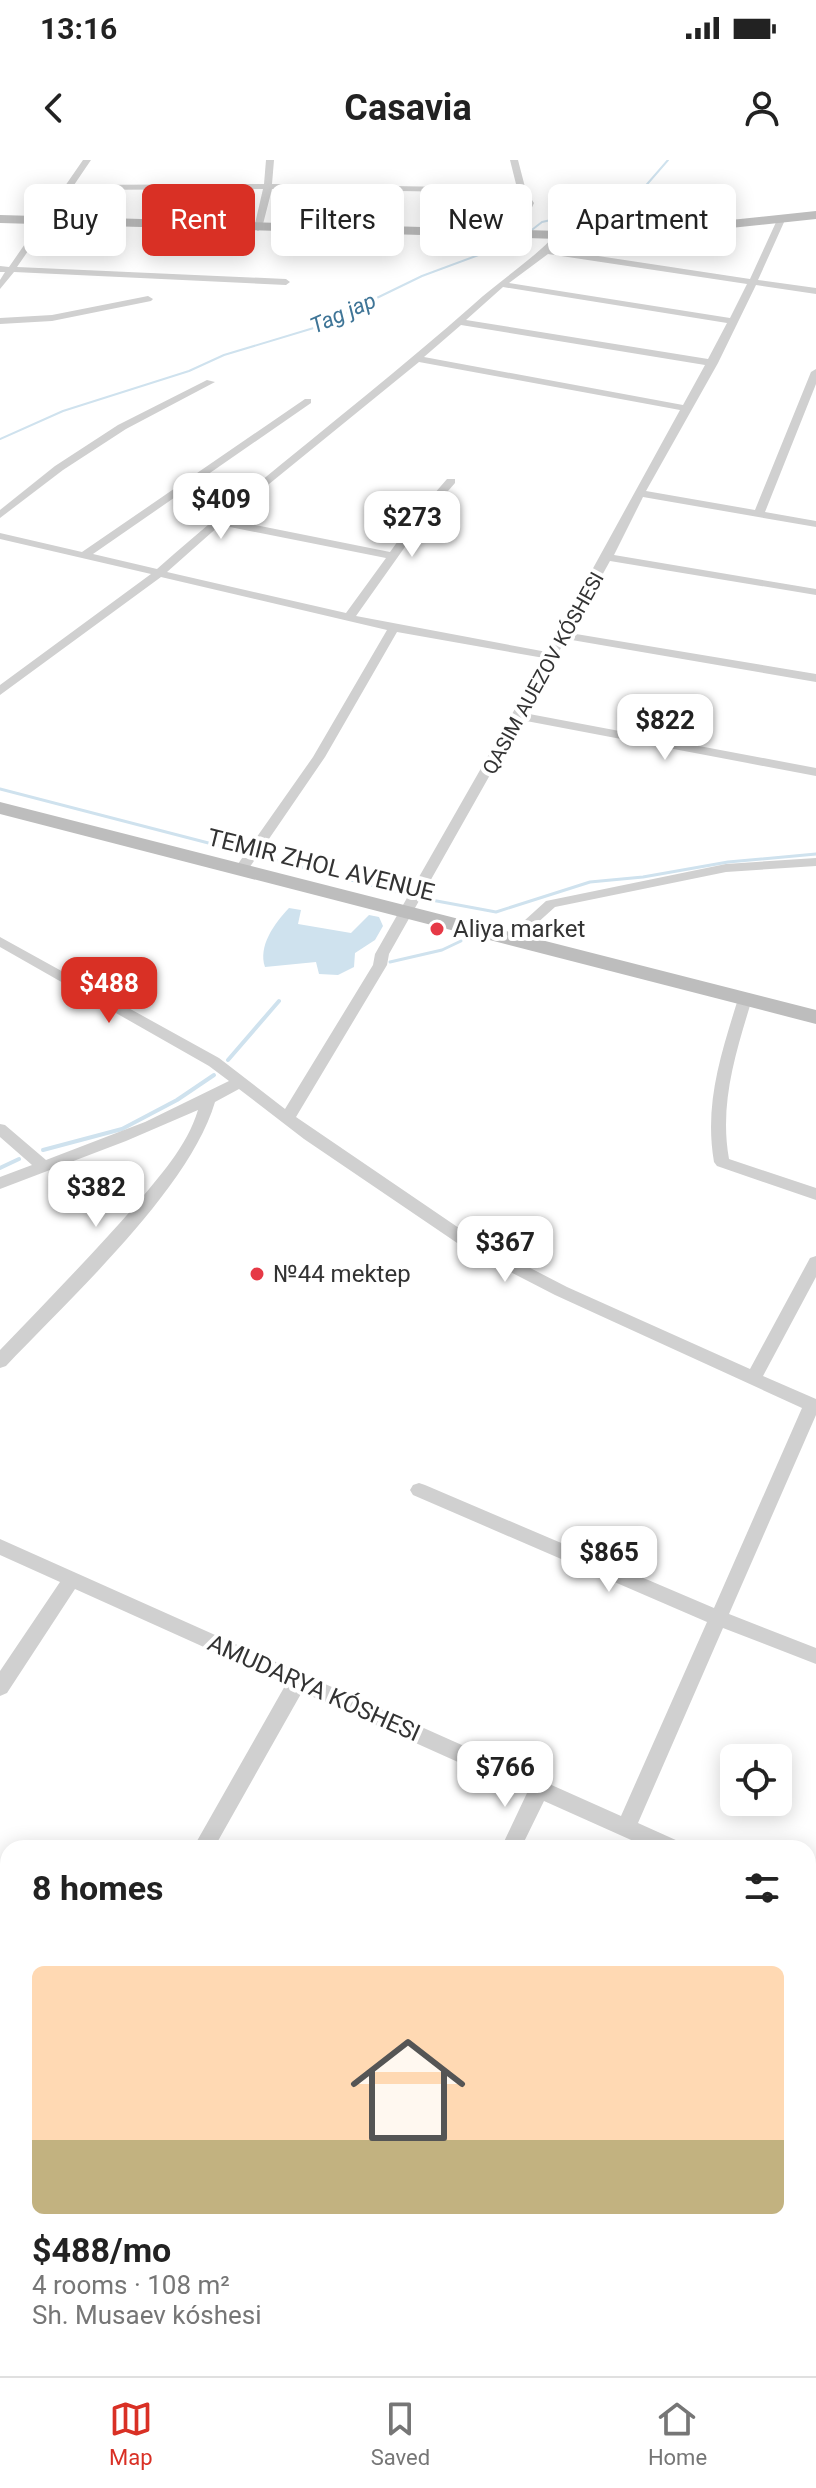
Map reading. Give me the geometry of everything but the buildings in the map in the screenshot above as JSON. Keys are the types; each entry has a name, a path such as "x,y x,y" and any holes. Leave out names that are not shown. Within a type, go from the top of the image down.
{"street":[{"path":"70,184 87,160"},
{"path":"258,228 268,186 270,160"},
{"path":"514,160 520,184"},
{"path":"126,187 420,189"},
{"path":"736,224 816,215"},
{"path":"0,219 24,220"},
{"path":"288,1117 380,965 382,954 520,716 607,557 638,493 671,441 686,408 713,363 755,283 781,220"},
{"path":"126,224 420,232"},
{"path":"0,286 5,269 24,244"},
{"path":"0,691 157,575 218,521 417,359 501,284 548,249"},
{"path":"546,251 816,291"},
{"path":"5,269 286,282"},
{"path":"501,284 733,321"},
{"path":"0,321 52,318 148,299"},
{"path":"460,322 713,363"},
{"path":"417,359 686,408"},
{"path":"758,515 816,372"},
{"path":"0,515 59,468 122,427 210,382"},
{"path":"83,556 308,401"},
{"path":"349,617 451,481"},
{"path":"638,493 816,524"},
{"path":"218,521 392,556"},
{"path":"0,536 394,628 551,656"},
{"path":"607,557 816,592"},
{"path":"240,871 319,757 394,628"},
{"path":"563,635 816,678"},
{"path":"520,716 816,772"},
{"name":"TEMIR ZHOL AVENUE","path":"0,808 816,1017"},
{"path":"510,940 551,904 726,868 816,862"},
{"path":"0,941 214,1062 237,1083 309,1135 472,1245 561,1291 814,1406 626,1828"},
{"path":"745,999 718,1088 716,1137 722,1162 816,1194"},
{"path":"0,1183 140,1130 208,1100 237,1083"},
{"path":"0,1361 166,1183 208,1114 208,1100"},
{"path":"0,1129 43,1166"},
{"path":"753,1379 816,1262"},
{"path":"419,1490 718,1618 816,1656"},
{"name":"AMUDARYA KÓSHESI","path":"0,1547 653,1840"},
{"path":"0,1687 72,1579"},
{"path":"208,1840 298,1681"},
{"path":"515,1840 539,1789"}],"water":[{"path":"289,908 301,910 298,924 351,933 369,915 379,917 383,926 375,940 355,953 354,967 338,975 319,974 316,962 265,967 266,943"}],"waterway":[{"name":"Tag jap","path":"0,439 63,411 189,371 224,355 317,327 422,276 519,240 542,222 623,204 642,190 668,160"},
{"path":"0,789 247,853"},
{"path":"426,899 496,912 590,882 643,877 728,862 816,854"},
{"path":"258,856 409,895"},
{"path":"390,962 442,950 461,941"},
{"path":"228,1060 279,1001"},
{"path":"43,1150 122,1129 177,1100 214,1075"},
{"path":"0,1168 19,1159"}],"place":[{"name":"Aliya market","path":"437,929"},
{"name":"№44 mektep","path":"257,1274"}]}
